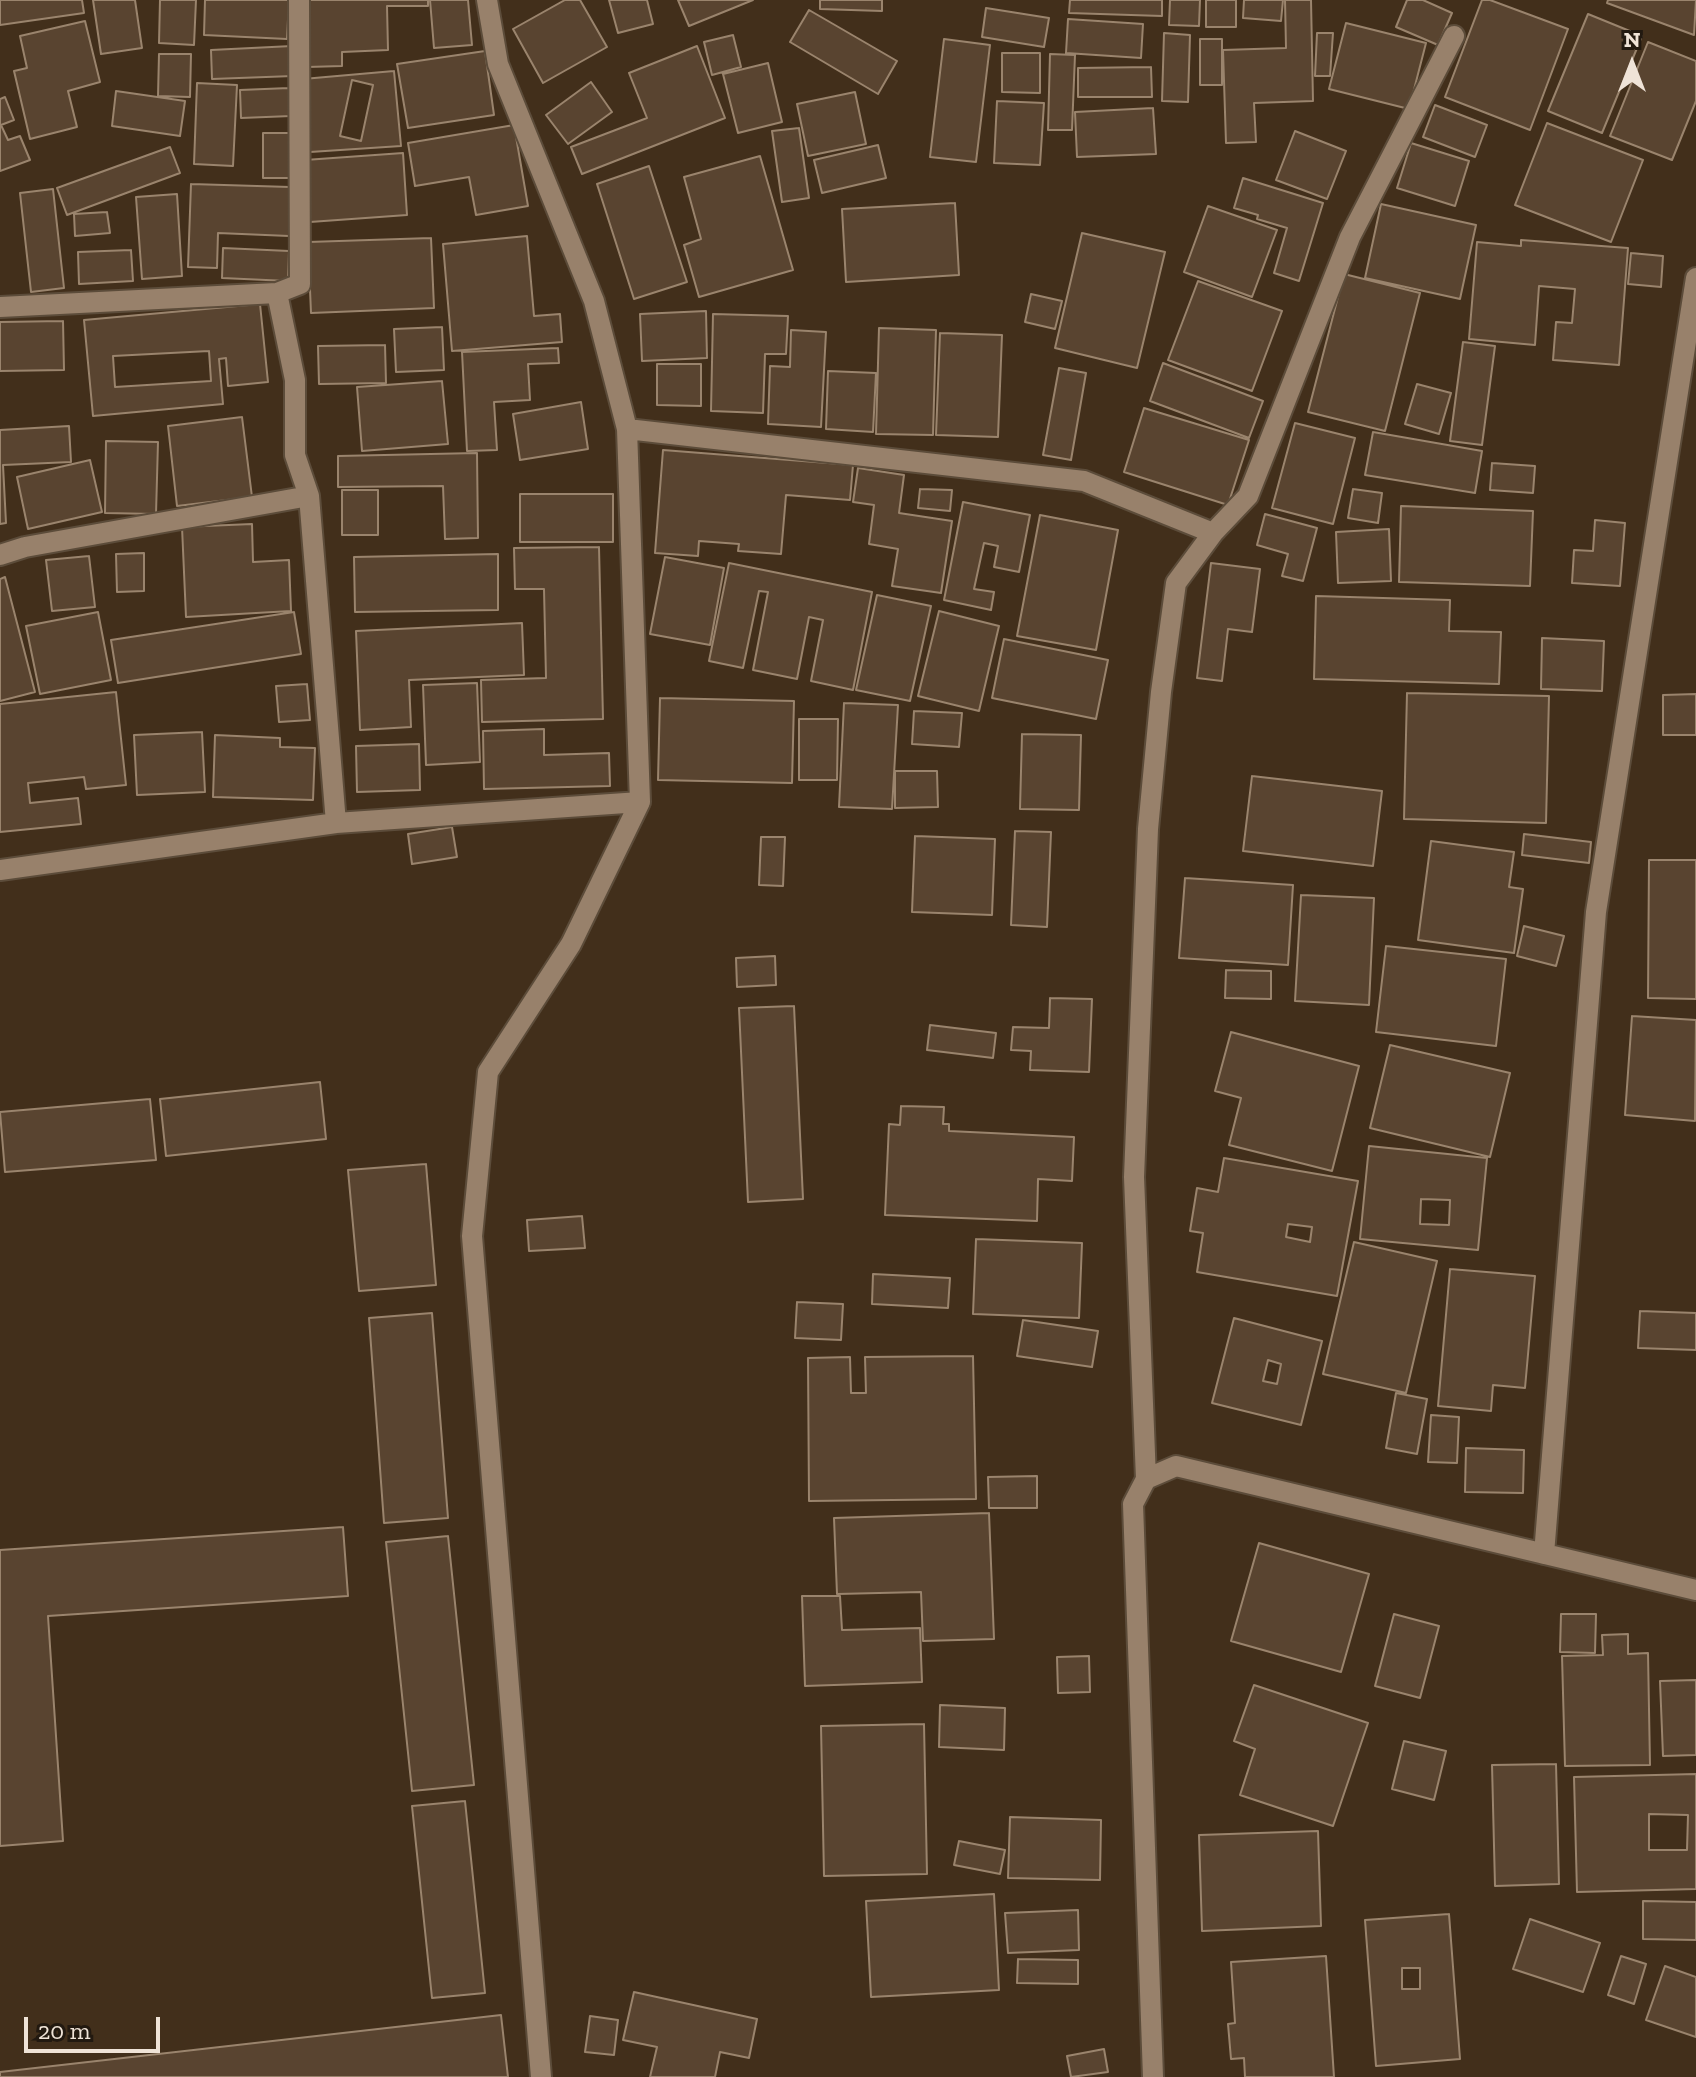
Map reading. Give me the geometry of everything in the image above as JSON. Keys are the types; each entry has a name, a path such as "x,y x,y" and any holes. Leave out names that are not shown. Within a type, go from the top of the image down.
{"street":[{"path":"0,307 277,293 300,284 299,0"},
{"path":"487,0 498,64 594,301 627,429 640,802 571,944 488,1072 472,1236 541,2077"},
{"path":"1153,2077 1133,1504 1146,1479 1134,1177 1148,829 1161,692 1176,583 1213,533 1248,496 1350,237 1454,36"},
{"path":"1544,1554 1596,912 1696,278"},
{"path":"277,293 295,380 295,455 309,496 336,823"},
{"path":"627,429 1084,481 1213,533"},
{"path":"0,555 25,547 309,496"},
{"path":"0,870 336,823 640,802"},
{"path":"1146,1479 1176,1466 1696,1590"}],"building":[{"path":"0,0 82,0 84,13 0,25"},
{"path":"93,0 135,0 142,48 101,54"},
{"path":"160,0 196,0 194,45 159,43"},
{"path":"205,0 289,0 287,39 204,35"},
{"path":"305,0 428,0 428,6 387,6 388,50 342,52 342,66 307,67"},
{"path":"430,0 468,0 472,45 434,48"},
{"path":"565,0 580,0 607,47 543,83 513,29"},
{"path":"609,0 647,0 653,24 618,33"},
{"path":"678,0 753,0 689,26"},
{"path":"820,0 882,0 882,11 820,9"},
{"path":"1070,0 1162,0 1162,16 1069,13"},
{"path":"1170,0 1200,0 1199,26 1169,25"},
{"path":"1206,0 1236,0 1236,27 1206,27"},
{"path":"1244,0 1283,0 1281,21 1243,18"},
{"path":"1285,0 1311,0 1313,101 1254,103 1256,142 1226,143 1223,50 1286,48"},
{"path":"1407,0 1423,0 1452,13 1438,45 1396,27"},
{"path":"1482,0 1490,0 1568,29 1530,130 1445,97"},
{"path":"1608,0 1696,0 1694,35 1607,3"},
{"path":"986,8 1049,18 1044,47 982,37"},
{"path":"809,10 897,61 878,94 790,42"},
{"path":"1588,14 1642,36 1602,133 1548,111"},
{"path":"1068,19 1143,24 1141,58 1066,53"},
{"path":"85,21 100,82 68,91 77,127 30,139 14,71 27,68 20,36"},
{"path":"1346,23 1426,43 1409,109 1329,89"},
{"path":"1164,33 1190,35 1188,102 1162,101"},
{"path":"1317,33 1333,33 1330,76 1315,76"},
{"path":"733,35 741,67 712,75 704,42"},
{"path":"944,39 990,45 976,162 930,157"},
{"path":"1200,39 1222,39 1222,85 1200,85"},
{"path":"1648,42 1696,61 1696,101 1672,160 1610,136"},
{"path":"292,46 293,76 212,79 211,50"},
{"path":"697,46 725,118 582,174 571,147 647,118 629,73"},
{"path":"485,51 494,115 408,128 397,64"},
{"path":"1002,53 1040,53 1040,93 1002,92"},
{"path":"159,54 191,54 190,97 158,96"},
{"path":"1050,54 1075,55 1072,130 1048,130"},
{"path":"768,63 782,122 738,133 723,74"},
{"path":"1151,67 1152,97 1078,97 1078,68"},
{"path":"394,71 401,146 310,152 303,79","holes":["352,80 373,85 361,141 340,136"]},
{"path":"591,82 612,112 568,144 546,115"},
{"path":"197,83 237,85 233,166 194,164"},
{"path":"289,88 291,116 241,118 240,90"},
{"path":"116,91 185,101 180,136 112,126"},
{"path":"855,92 866,144 808,156 797,104"},
{"path":"5,97 14,120 1,125 8,140 20,136 30,160 0,171 0,99"},
{"path":"997,101 1044,103 1040,165 994,163"},
{"path":"1435,105 1487,125 1475,157 1423,137"},
{"path":"1153,108 1156,154 1077,157 1075,112"},
{"path":"1547,123 1643,160 1611,242 1515,205"},
{"path":"514,125 528,206 476,215 469,177 415,186 408,143"},
{"path":"799,128 809,198 782,202 772,131"},
{"path":"1295,131 1346,151 1327,199 1276,180"},
{"path":"263,133 295,133 295,178 263,178"},
{"path":"1411,143 1469,161 1455,206 1397,188"},
{"path":"878,145 886,178 822,193 814,160"},
{"path":"170,147 180,173 67,215 57,188"},
{"path":"403,153 407,215 310,222 305,160"},
{"path":"760,156 793,270 699,297 684,245 701,239 684,177"},
{"path":"649,166 687,282 634,299 597,184"},
{"path":"1243,178 1323,203 1299,281 1274,273 1287,228 1234,208"},
{"path":"191,184 290,187 289,236 218,233 217,268 188,267"},
{"path":"53,189 64,288 31,292 20,193"},
{"path":"177,194 182,276 142,279 136,197"},
{"path":"955,203 959,275 846,282 842,209"},
{"path":"1381,204 1476,225 1460,299 1365,278"},
{"path":"1208,206 1277,230 1252,297 1184,272"},
{"path":"107,212 110,233 75,236 74,214"},
{"path":"1082,233 1165,252 1137,368 1055,348"},
{"path":"527,236 534,316 560,314 562,342 452,351 443,244"},
{"path":"431,238 434,308 311,313 308,242"},
{"path":"1521,240 1628,248 1619,365 1553,360 1556,322 1572,323 1575,289 1539,286 1535,345 1469,339 1477,242 1521,246"},
{"path":"223,248 289,251 288,281 222,278"},
{"path":"131,250 133,281 79,284 78,252"},
{"path":"1631,253 1663,256 1661,287 1628,284"},
{"path":"1344,274 1420,293 1385,431 1308,412"},
{"path":"1198,281 1282,311 1252,391 1168,360"},
{"path":"1031,294 1062,301 1055,329 1025,322"},
{"path":"260,304 268,382 228,386 226,358 219,359 223,404 93,416 84,320","holes":["209,351 211,381 115,387 113,356"]},
{"path":"706,311 707,358 642,361 640,314"},
{"path":"713,314 788,316 786,354 765,354 763,413 711,411"},
{"path":"63,321 64,370 0,371 0,322"},
{"path":"442,327 444,370 396,372 394,329"},
{"path":"879,328 936,330 933,435 876,434"},
{"path":"791,330 826,332 821,427 768,424 770,366 790,367"},
{"path":"940,333 1002,335 998,437 936,435"},
{"path":"1463,342 1495,346 1482,445 1450,441"},
{"path":"385,345 386,383 319,384 318,346"},
{"path":"558,348 559,363 528,364 530,400 494,402 497,450 467,451 462,352"},
{"path":"1163,363 1263,401 1249,438 1150,401"},
{"path":"657,364 701,364 701,406 657,405"},
{"path":"1059,368 1086,373 1071,460 1043,455"},
{"path":"828,371 876,373 873,432 826,429"},
{"path":"442,381 448,444 362,451 357,387"},
{"path":"1417,384 1451,393 1439,434 1405,424"},
{"path":"581,402 588,449 520,460 513,414"},
{"path":"1144,408 1249,440 1228,505 1124,472"},
{"path":"242,417 252,497 177,506 168,426"},
{"path":"1295,423 1355,438 1333,524 1272,508"},
{"path":"69,426 71,462 3,465 6,523 0,524 0,430"},
{"path":"1373,432 1482,451 1475,493 1365,475"},
{"path":"106,441 158,442 156,514 105,513"},
{"path":"663,450 853,465 850,500 786,495 781,554 738,551 739,544 699,541 698,556 655,553"},
{"path":"477,453 478,538 445,539 443,486 338,487 338,456"},
{"path":"90,460 102,512 28,529 17,477"},
{"path":"1492,463 1535,466 1533,493 1490,490"},
{"path":"858,468 904,475 899,513 952,521 941,593 892,586 898,549 869,544 874,505 853,502"},
{"path":"920,489 952,490 950,511 918,508"},
{"path":"1353,489 1382,493 1378,523 1348,518"},
{"path":"342,490 378,490 378,535 342,535"},
{"path":"520,494 613,494 613,542 520,542"},
{"path":"963,502 1030,515 1019,572 994,567 998,546 984,543 974,589 994,592 991,610 944,600"},
{"path":"1401,506 1533,511 1530,586 1399,582"},
{"path":"1265,514 1317,528 1303,581 1282,576 1288,554 1257,545"},
{"path":"1040,515 1118,530 1096,650 1017,636"},
{"path":"1595,520 1625,523 1620,586 1572,583 1574,550 1593,551"},
{"path":"252,524 253,562 289,560 291,611 186,617 182,527"},
{"path":"1389,529 1391,581 1338,583 1336,532"},
{"path":"599,547 603,719 482,722 481,680 546,678 544,589 515,589 514,548"},
{"path":"144,553 144,591 117,592 116,554"},
{"path":"498,554 498,610 355,612 354,557"},
{"path":"89,556 95,607 52,611 46,560"},
{"path":"665,557 724,568 710,645 650,634"},
{"path":"729,563 872,592 853,690 811,681 823,620 809,617 797,679 753,670 768,592 759,591 743,668 709,661"},
{"path":"1211,563 1260,569 1252,632 1228,629 1222,681 1197,678"},
{"path":"5,577 35,692 0,701 0,579"},
{"path":"877,595 931,606 910,701 856,690"},
{"path":"1316,596 1450,600 1449,631 1501,632 1499,684 1314,679"},
{"path":"939,611 999,626 979,711 918,696"},
{"path":"98,612 111,680 40,694 26,626"},
{"path":"294,612 301,654 118,683 111,640"},
{"path":"522,623 524,675 409,680 411,727 360,730 356,631"},
{"path":"1542,638 1604,641 1602,691 1541,689"},
{"path":"1004,639 1108,660 1096,719 992,698"},
{"path":"477,683 480,762 426,765 423,685"},
{"path":"307,684 310,720 279,722 276,686"},
{"path":"116,692 126,785 86,789 84,777 28,783 30,803 78,798 81,824 0,832 0,704"},
{"path":"1407,693 1549,696 1546,823 1404,819"},
{"path":"1696,694 1696,735 1663,735 1663,695"},
{"path":"660,698 794,701 792,783 658,780"},
{"path":"844,703 898,705 892,809 839,807"},
{"path":"914,711 962,713 959,747 912,744"},
{"path":"799,719 838,719 837,780 799,780"},
{"path":"544,729 544,755 609,753 610,786 484,789 483,731"},
{"path":"202,732 205,792 137,795 134,735"},
{"path":"1022,734 1081,735 1079,810 1020,809"},
{"path":"215,735 280,738 280,747 315,748 313,800 213,797"},
{"path":"419,744 420,790 357,792 356,746"},
{"path":"895,771 937,771 938,807 895,808"},
{"path":"1252,776 1382,791 1373,866 1243,851"},
{"path":"452,827 457,857 412,864 408,834"},
{"path":"1015,831 1051,832 1047,927 1011,925"},
{"path":"1524,834 1591,842 1589,863 1522,855"},
{"path":"915,836 995,839 992,915 912,912"},
{"path":"761,837 785,837 783,886 759,885"},
{"path":"1431,841 1514,852 1509,887 1523,889 1514,953 1418,940"},
{"path":"1649,860 1696,860 1696,999 1648,998"},
{"path":"1185,878 1293,885 1288,965 1179,958"},
{"path":"1301,895 1374,898 1369,1005 1295,1001"},
{"path":"1524,926 1564,936 1556,966 1517,956"},
{"path":"1386,946 1506,959 1496,1046 1376,1032"},
{"path":"775,956 776,985 737,987 736,958"},
{"path":"1226,970 1271,971 1271,999 1225,998"},
{"path":"1050,998 1092,999 1089,1072 1030,1070 1031,1051 1011,1050 1013,1027 1049,1028"},
{"path":"794,1006 803,1199 748,1202 739,1008"},
{"path":"1632,1016 1696,1020 1695,1121 1625,1115"},
{"path":"930,1025 996,1033 993,1058 927,1050"},
{"path":"1231,1032 1359,1066 1332,1171 1229,1145 1241,1098 1215,1091"},
{"path":"1390,1045 1510,1073 1490,1157 1370,1128"},
{"path":"320,1082 326,1139 166,1156 160,1099"},
{"path":"150,1099 156,1160 5,1172 0,1112"},
{"path":"901,1106 944,1107 943,1124 949,1124 949,1131 1074,1137 1072,1181 1038,1179 1037,1221 885,1215 889,1124 900,1125"},
{"path":"1369,1146 1487,1158 1478,1250 1360,1239","holes":["1421,1199 1450,1200 1449,1225 1420,1224"]},
{"path":"1224,1158 1358,1181 1337,1296 1197,1272 1203,1233 1190,1231 1197,1188 1218,1192","holes":["1288,1224 1312,1227 1310,1242 1286,1237"]},
{"path":"426,1164 436,1285 359,1291 348,1170"},
{"path":"582,1216 585,1248 529,1251 527,1220"},
{"path":"976,1239 1082,1243 1079,1318 973,1314"},
{"path":"1354,1242 1437,1261 1406,1393 1323,1374"},
{"path":"1450,1269 1535,1276 1525,1388 1493,1385 1491,1411 1438,1406"},
{"path":"873,1274 950,1278 948,1308 872,1304"},
{"path":"797,1302 843,1304 841,1340 795,1338"},
{"path":"1640,1311 1696,1313 1696,1350 1638,1348"},
{"path":"432,1313 448,1518 384,1523 369,1318"},
{"path":"1234,1318 1322,1341 1301,1425 1212,1403","holes":["1268,1360 1281,1364 1277,1384 1263,1381"]},
{"path":"1023,1320 1098,1331 1092,1367 1017,1356"},
{"path":"973,1356 976,1499 809,1501 808,1358 850,1357 851,1393 866,1393 865,1357"},
{"path":"1396,1393 1427,1399 1417,1454 1386,1448"},
{"path":"1431,1415 1459,1417 1457,1463 1428,1462"},
{"path":"1466,1448 1524,1450 1523,1493 1465,1492"},
{"path":"1037,1476 1037,1508 989,1508 988,1477"},
{"path":"989,1513 994,1639 923,1641 921,1592 837,1594 834,1518"},
{"path":"343,1527 348,1596 48,1616 63,1841 0,1846 0,1550"},
{"path":"448,1536 474,1785 412,1791 386,1542"},
{"path":"1259,1543 1369,1574 1341,1672 1231,1641"},
{"path":"802,1596 840,1596 842,1630 920,1628 922,1682 805,1686"},
{"path":"1394,1614 1439,1626 1420,1698 1375,1686"},
{"path":"1561,1614 1596,1614 1595,1653 1560,1652"},
{"path":"1628,1634 1628,1654 1648,1653 1650,1765 1565,1766 1562,1656 1603,1655 1602,1635"},
{"path":"1089,1656 1090,1692 1058,1693 1057,1657"},
{"path":"1696,1680 1696,1755 1663,1756 1660,1681"},
{"path":"1254,1685 1368,1723 1333,1826 1240,1795 1255,1749 1234,1741"},
{"path":"940,1705 1005,1708 1004,1750 939,1747"},
{"path":"924,1724 927,1874 824,1876 821,1726"},
{"path":"1404,1741 1446,1751 1434,1800 1392,1789"},
{"path":"1556,1764 1559,1884 1495,1886 1492,1765"},
{"path":"1696,1774 1696,1889 1577,1892 1574,1777","holes":["1649,1814 1688,1815 1687,1850 1649,1850"]},
{"path":"465,1801 485,1993 432,1998 412,1806"},
{"path":"1010,1817 1101,1820 1100,1880 1008,1878"},
{"path":"1318,1831 1321,1926 1202,1931 1199,1835"},
{"path":"959,1841 1005,1850 1000,1874 954,1865"},
{"path":"994,1894 999,1990 871,1997 866,1901"},
{"path":"1643,1901 1696,1902 1696,1940 1643,1939"},
{"path":"1078,1910 1079,1950 1008,1953 1005,1913"},
{"path":"1449,1914 1460,2059 1376,2066 1365,1920","holes":["1402,1968 1420,1968 1420,1989 1402,1989"]},
{"path":"1530,1919 1600,1943 1583,1992 1513,1969"},
{"path":"1326,1956 1334,2077 1245,2077 1244,2058 1231,2059 1228,2024 1235,2023 1231,1962"},
{"path":"1621,1956 1646,1964 1634,2004 1608,1995"},
{"path":"1018,1959 1078,1960 1078,1984 1017,1983"},
{"path":"1665,1966 1696,1977 1696,2037 1646,2020"},
{"path":"634,1992 757,2019 749,2058 720,2052 715,2077 650,2077 657,2047 623,2040"},
{"path":"501,2015 508,2077 0,2077 0,2072"},
{"path":"590,2016 618,2020 614,2055 585,2052"},
{"path":"1104,2049 1108,2072 1071,2077 1067,2056"}]}
